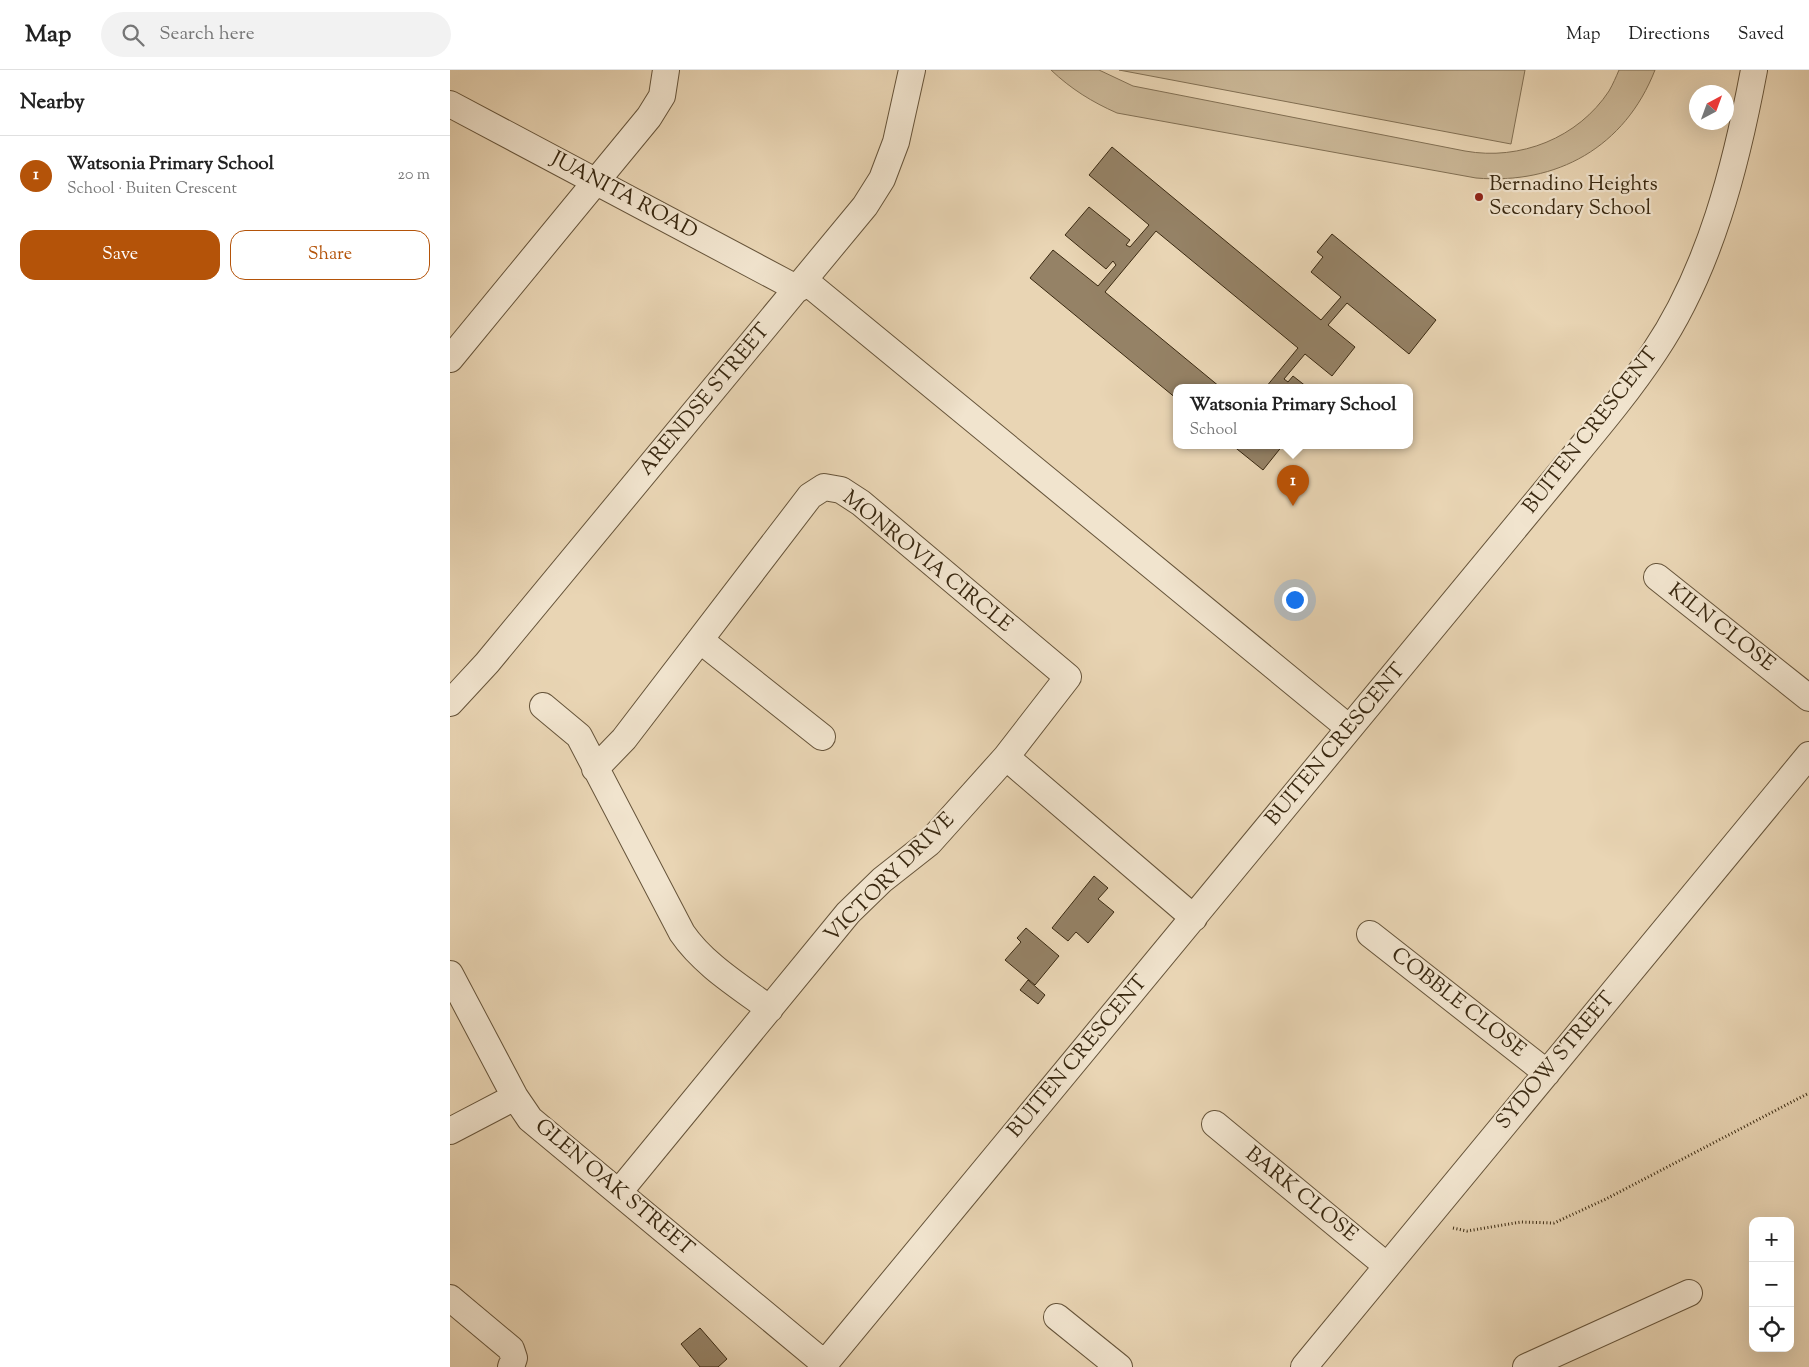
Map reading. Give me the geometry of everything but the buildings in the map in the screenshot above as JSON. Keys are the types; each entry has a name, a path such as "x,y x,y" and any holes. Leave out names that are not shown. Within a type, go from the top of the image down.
{"street":[{"path":"450,359 649,117 662,96 666,70"},
{"name":"ARENDSE STREET","path":"450,703 487,663 865,206 882,179 896,142 912,70"},
{"name":"BUITEN CRESCENT","path":"824,1365 1606,417 1656,350 1686,296 1717,220 1742,132 1754,70"},
{"name":"JUANITA ROAD","path":"450,104 596,182 801,285 1350,728"},
{"name":"MONROVIA CIRCLE","path":"595,768 624,739 810,496 824,487 841,490 861,503 1068,677 1006,757"},
{"name":"KILN CLOSE","path":"1657,577 1809,698"},
{"path":"700,640 822,737"},
{"path":"543,706 578,736 689,944 700,955 770,1009"},
{"name":"SYDOW STREET","path":"1304,1367 1809,755"},
{"path":"1006,757 1194,918"},
{"name":"VICTORY DRIVE","path":"619,1192 848,913 882,880 930,843 1006,757"},
{"name":"COBBLE CLOSE","path":"1370,934 1547,1073"},
{"name":"GLEN OAK STREET","path":"450,974 515,1097 530,1119 824,1365"},
{"path":"450,1131 515,1097"},
{"name":"BARK CLOSE","path":"1215,1124 1387,1266"},
{"path":"1526,1367 1690,1292"},
{"path":"450,1298 511,1349 514,1358 511,1367"},
{"path":"1057,1317 1119,1367"}],"path":[{"path":"1422,1223 1467,1231 1521,1222 1554,1223 1606,1199 1809,1093"}],"shaded area":[{"path":"1051,70 1099,70 1133,86 1465,151 1486,153 1527,149 1546,142 1581,122 1609,91 1619,70 1655,70 1642,97 1626,120 1607,140 1585,156 1560,167 1534,175 1506,179 1476,178 1117,113 1082,94"},
{"path":"1119,70 1525,70 1511,144"}],"place":[{"name":"Bernadino Heights Secondary School","path":"1479,197"},
{"name":"Watsonia Primary School","path":"1293,506"}]}
